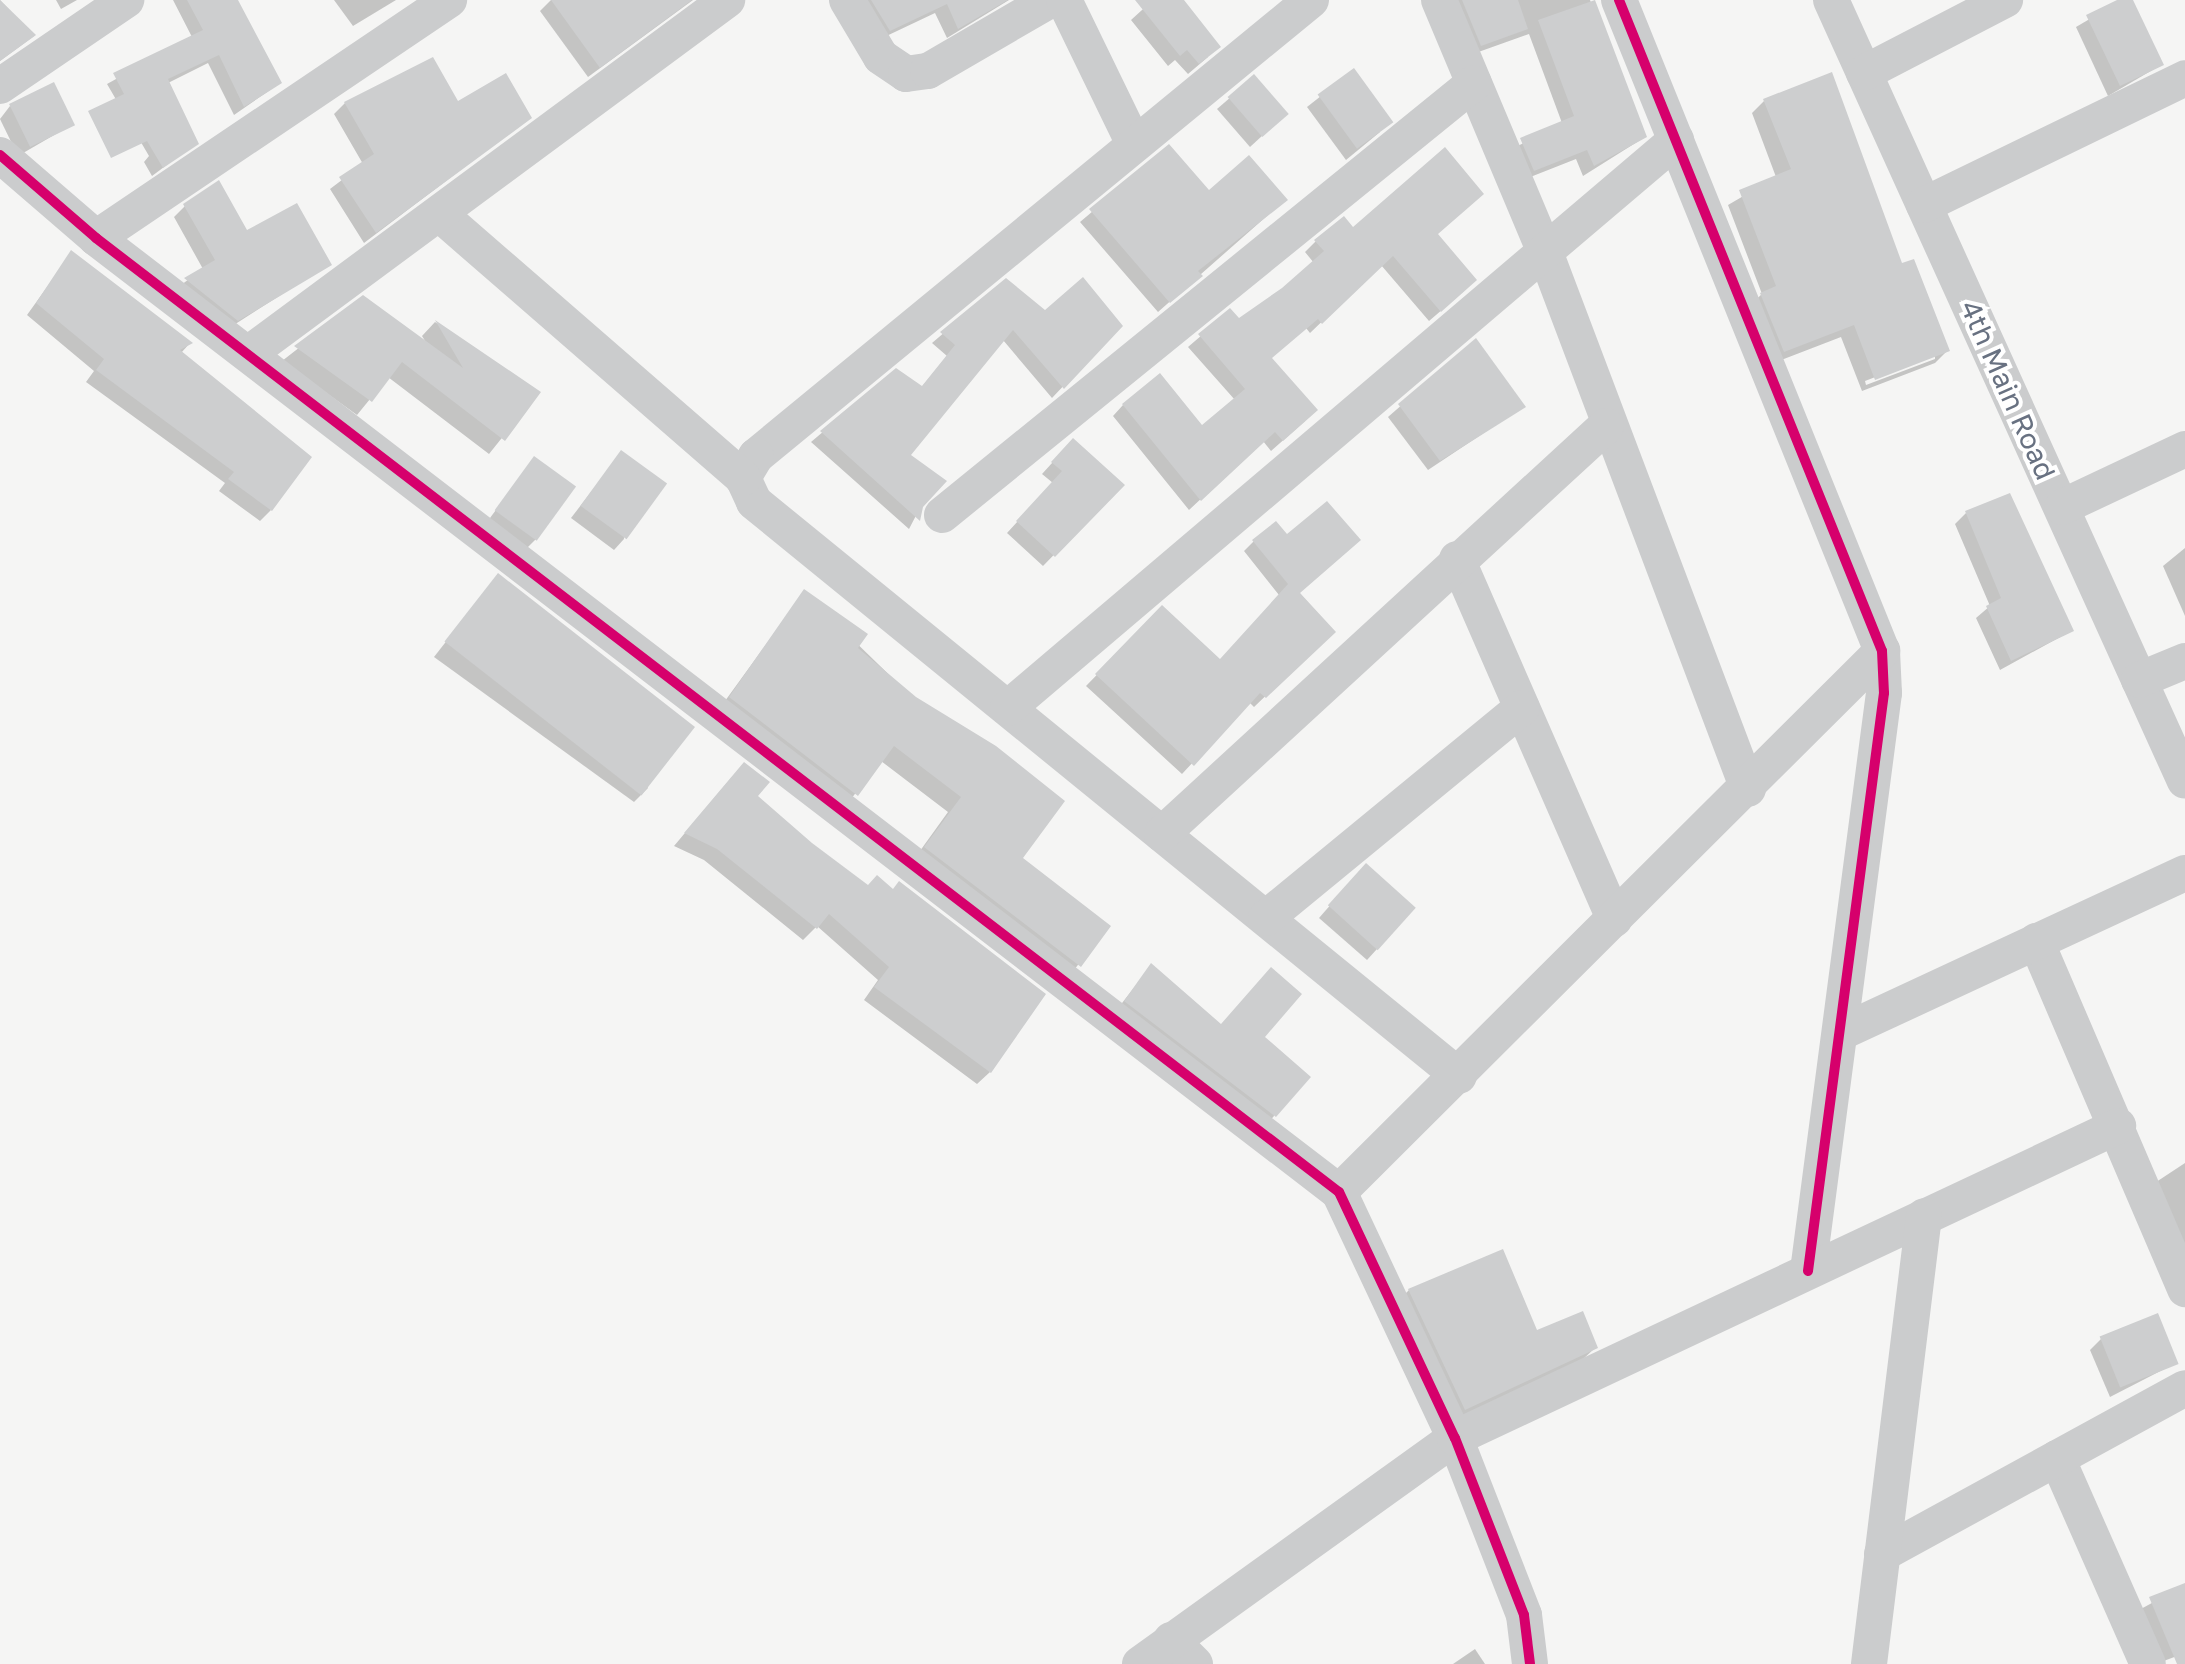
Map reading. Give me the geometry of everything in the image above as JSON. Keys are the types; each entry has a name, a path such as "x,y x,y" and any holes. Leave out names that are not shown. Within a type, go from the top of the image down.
{"street":[{"path":"0,86 126,0"},
{"path":"96,238 449,0"},
{"path":"248,354 443,217 727,0"},
{"path":"847,0 881,57 906,74 928,71 1050,0"},
{"path":"1064,0 1134,144"},
{"path":"743,478 756,456 1311,0"},
{"path":"1439,0 1545,252 1606,426 1748,789"},
{"path":"1619,0 1882,651 1884,693 1808,1271"},
{"name":"4th Main Road","path":"1831,0 2185,781"},
{"path":"1864,73 2005,0"},
{"path":"1924,205 2185,78"},
{"path":"942,515 1474,83"},
{"path":"1008,708 1676,140"},
{"path":"0,155 96,238 1339,1192 1455,1438 1524,1615 1530,1664"},
{"path":"443,217 743,478 754,502 1459,1076"},
{"path":"1162,834 1457,559 1606,426"},
{"path":"2062,507 2185,449"},
{"path":"1457,559 1614,919"},
{"path":"1339,1192 1748,789 1882,651"},
{"path":"2139,680 2185,661"},
{"path":"1266,918 1522,708"},
{"path":"1840,1033 2185,873"},
{"path":"2036,941 2118,1126 2185,1289"},
{"path":"1140,1664 1183,1652 1455,1438 2118,1126"},
{"path":"1869,1664 1924,1216"},
{"path":"1882,1554 2185,1388"},
{"path":"2057,1458 2148,1664"}],"building":[{"path":"0,0 36,35 0,61"},
{"path":"187,0 238,0 282,83 244,107 219,55 168,79 199,144 163,168 147,141 111,158 88,111 124,94 113,73 203,30"},
{"path":"551,0 692,0 600,68"},
{"path":"871,0 1008,0 958,29 947,4 890,31"},
{"path":"1135,0 1184,0 1221,47 1199,64 1187,50 1180,56"},
{"path":"1462,0 1518,0 1528,29 1481,46"},
{"path":"1595,0 1647,137 1594,166 1587,150 1534,171 1520,138 1574,116 1538,20"},
{"path":"2117,0 2133,0 2164,65 2120,86 2086,15"},
{"path":"433,57 458,101 506,73 532,118 376,233 339,177 374,154 344,102"},
{"path":"1354,68 1393,122 1357,149 1318,94"},
{"path":"1832,72 1902,263 1914,259 1950,351 1875,380 1854,325 1784,352 1760,293 1776,286 1739,190 1791,169 1763,99"},
{"path":"1254,74 1289,114 1262,137 1228,97"},
{"path":"54,82 75,125 30,147 9,104"},
{"path":"1169,144 1209,190 1249,155 1288,200 1198,271 1203,276 1170,303 1089,209"},
{"path":"1445,147 1484,194 1438,234 1477,280 1441,312 1393,256 1322,324 1318,319 1272,358 1318,410 1283,441 1275,432 1201,501 1122,404 1160,373 1202,425 1245,389 1198,334 1230,308 1239,318 1282,288 1324,251 1314,240 1344,216 1353,227"},
{"path":"219,180 247,230 297,203 332,265 238,321 184,278 215,260 183,204"},
{"path":"71,250 193,343 180,350 312,457 272,511 228,479 234,472 96,370 104,359 36,303"},
{"path":"1083,277 1123,326 1064,389 1013,330 911,455 947,481 923,507 920,521 820,431 896,368 922,386 955,345 940,332 1006,278 1045,310"},
{"path":"363,295 463,368 435,320 541,392 505,441 402,362 372,402 294,346"},
{"path":"1476,338 1526,407 1440,461 1398,404"},
{"path":"1073,438 1125,485 1055,557 1016,521 1062,471 1051,462"},
{"path":"621,450 667,484 627,539 580,506"},
{"path":"534,456 576,487 537,541 495,510"},
{"path":"2010,493 2074,631 2011,661 1986,606 2001,598 1965,511"},
{"path":"1327,501 1361,540 1300,593 1336,632 1266,698 1260,693 1194,766 1095,674 1162,605 1220,659 1288,584 1252,540 1276,521 1287,534"},
{"path":"498,573 695,727 641,795 444,642"},
{"path":"804,589 868,634 858,648 916,697 996,746 1065,801 1023,858 1111,926 1081,967 924,847 961,797 894,746 858,796 729,697"},
{"path":"744,762 770,782 758,796 812,843 868,885 877,875 893,889 899,881 1046,994 991,1073 874,987 889,967 829,914 817,929 717,849 684,833"},
{"path":"1366,863 1416,908 1378,950 1328,905"},
{"path":"1151,963 1221,1024 1271,967 1302,994 1265,1037 1311,1077 1276,1117 1124,1001"},
{"path":"1503,1249 1537,1330 1583,1311 1598,1348 1465,1410 1408,1289"},
{"path":"2158,1313 2179,1364 2120,1388 2100,1337"},
{"path":"2185,1583 2185,1664 2177,1664 2149,1597"}],"cycle path":[{"path":"1619,0 1882,651 1884,693 1808,1271"},
{"path":"0,155 96,238 1339,1192 1455,1438 1524,1615 1530,1664"}]}
